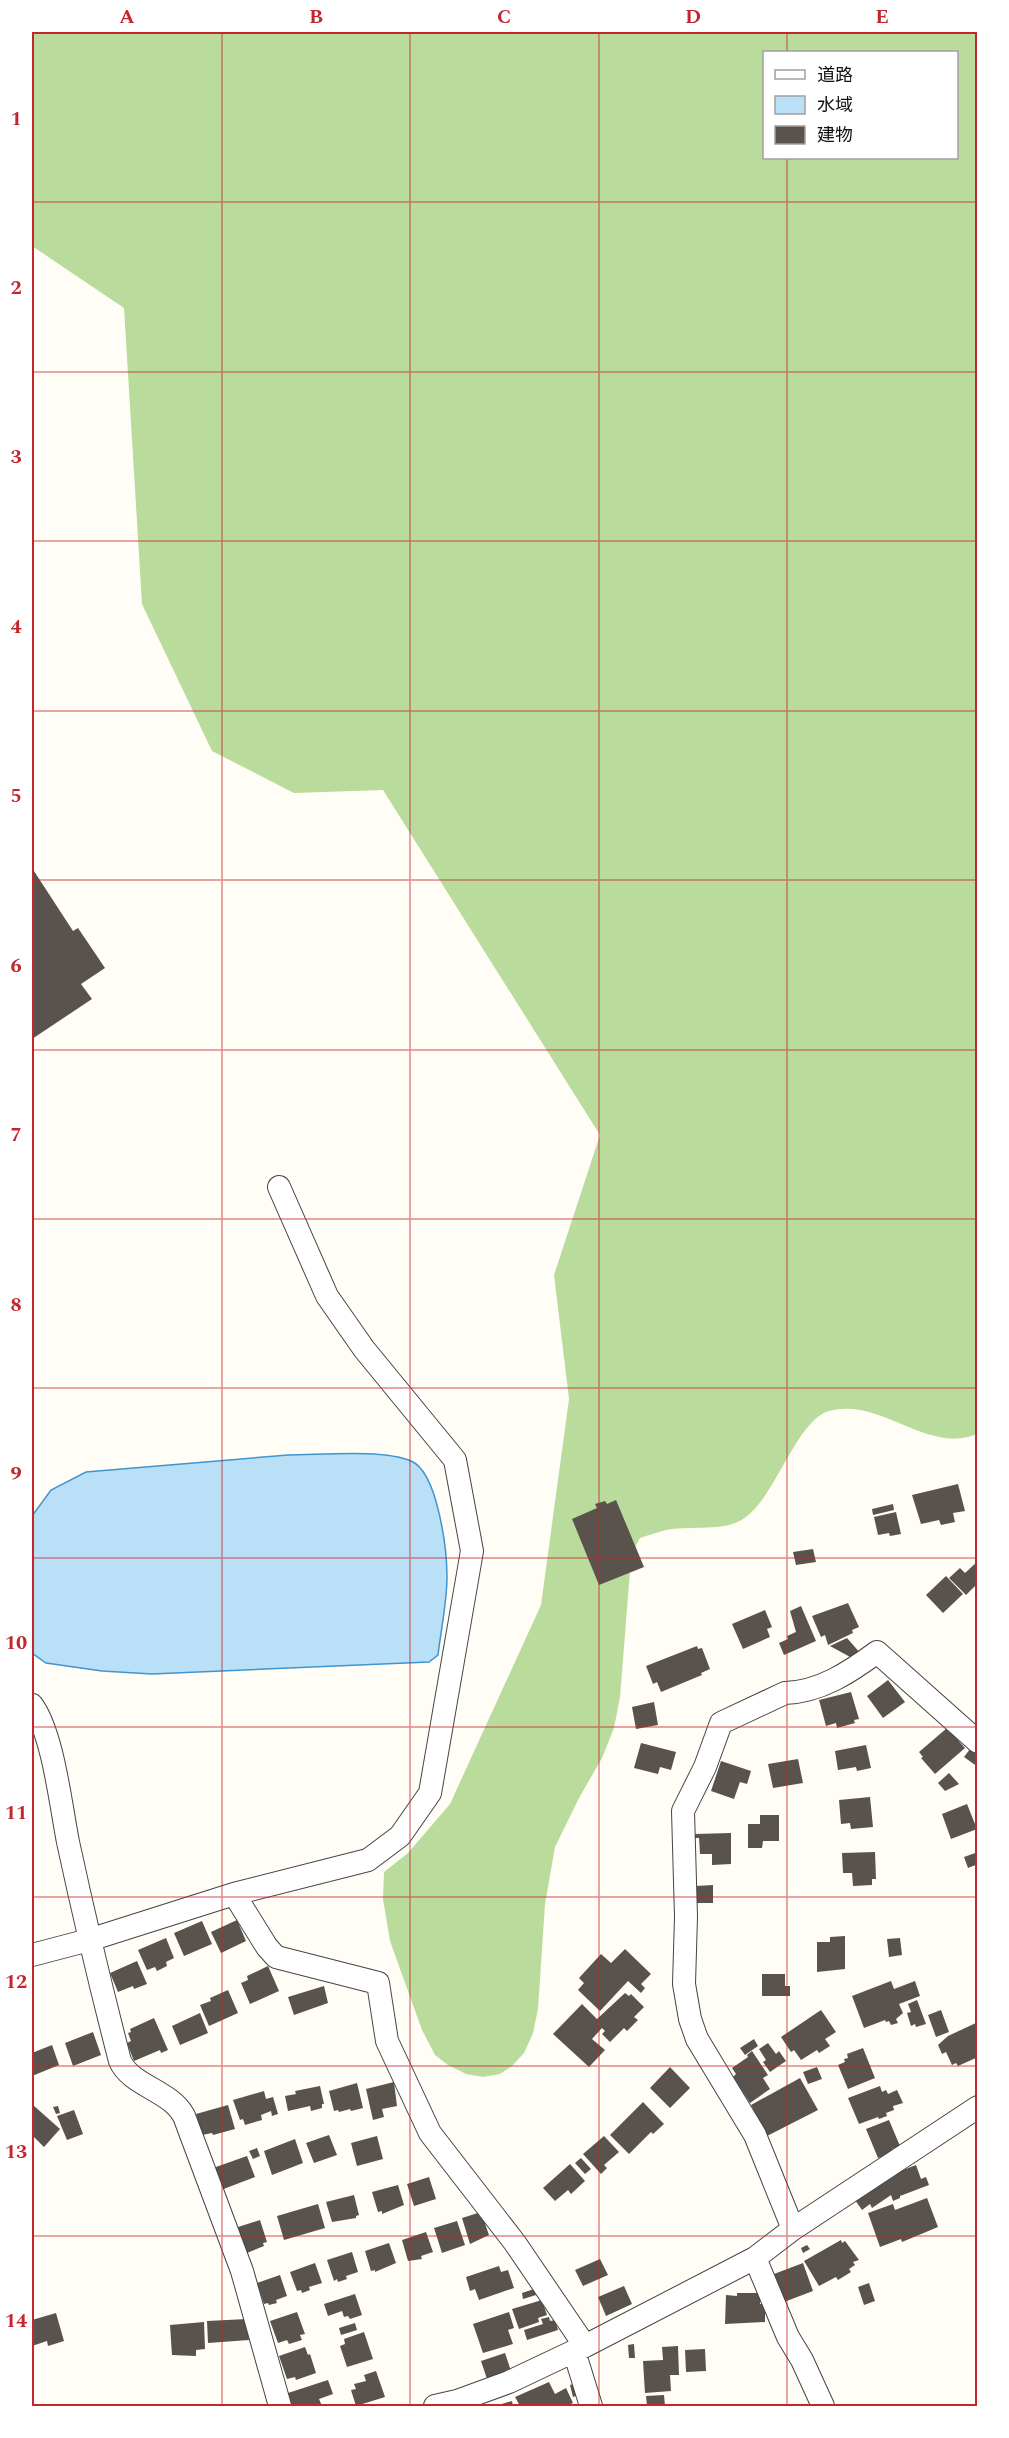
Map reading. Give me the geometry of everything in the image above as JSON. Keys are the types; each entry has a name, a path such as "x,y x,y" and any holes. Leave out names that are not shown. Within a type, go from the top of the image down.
{"street":[{"path":"32,1955 89,1940 234,1894 368,1860 400,1836 430,1793 472,1551 455,1460 364,1349 327,1296 279,1186"},
{"path":"793,2229 755,2135 697,2039 690,2019 684,1984 686,1917 683,1811 705,1767 721,1723 784,1693 795,1693 828,1683 877,1652 978,1742"},
{"path":"32,1706 41,1724 51,1756 89,1940 123,2068 169,2098 180,2108 184,2116 242,2271 280,2406"},
{"path":"234,1894 267,1947 276,1957 378,1983 387,2041 430,2133 515,2243 579,2348 591,2406"},
{"path":"435,2406 457,2401 509,2382 755,2258 793,2229 978,2107"},
{"path":"755,2258 788,2337 802,2360 823,2406"}],"green space":[{"path":"32,32 977,32 977,1434 958,1438 940,1437 867,1412 849,1409 829,1411 817,1417 807,1428 767,1492 746,1517 738,1522 718,1527 666,1530 640,1538 634,1549 630,1571 620,1697 614,1728 602,1758 555,1847 545,1904 538,2009 533,2033 524,2053 512,2066 500,2074 483,2077 466,2074 435,2055 422,2030 390,1941 383,1899 384,1872 408,1853 450,1804 541,1605 569,1399 554,1275 600,1135 383,790 294,793 212,751 142,604 124,308 32,246"}],"water":[{"path":"288,1455 385,1455 411,1461 420,1468 428,1480 439,1513 447,1565 446,1596 438,1655 429,1662 152,1674 102,1671 46,1663 32,1653 32,1516 51,1490 86,1472"}],"building":[{"path":"32,868 73,931 78,928 105,968 81,984 92,999 32,1039"},
{"path":"958,1484 965,1511 953,1513 955,1522 941,1525 939,1520 921,1524 912,1495"},
{"path":"616,1500 644,1567 599,1585 572,1519 597,1508 595,1504 605,1501 607,1504"},
{"path":"893,1504 894,1510 873,1515 872,1509"},
{"path":"896,1512 901,1534 878,1535 874,1517"},
{"path":"813,1549 816,1562 796,1565 793,1552"},
{"path":"978,1561 978,1583 966,1595 949,1578 960,1568 965,1573"},
{"path":"946,1576 963,1594 943,1613 926,1595"},
{"path":"848,1603 859,1627 852,1630 853,1633 828,1645 825,1635 821,1637 812,1616"},
{"path":"801,1606 816,1641 784,1655 779,1643 796,1632 790,1611"},
{"path":"765,1610 772,1627 767,1629 770,1637 743,1649 732,1624"},
{"path":"847,1638 861,1654 852,1658 830,1646"},
{"path":"697,1646 698,1649 702,1648 710,1669 701,1673 702,1675 661,1692 657,1682 653,1684 646,1666"},
{"path":"888,1680 905,1702 883,1718 867,1696"},
{"path":"851,1692 859,1719 854,1720 855,1723 837,1728 836,1723 826,1726 819,1700"},
{"path":"654,1702 658,1725 636,1729 632,1707"},
{"path":"947,1728 965,1748 935,1774 921,1758 923,1757 919,1752"},
{"path":"641,1743 676,1752 671,1770 660,1767 658,1774 634,1768"},
{"path":"866,1745 871,1768 857,1771 856,1767 838,1770 835,1751"},
{"path":"970,1749 978,1754 978,1767 964,1757"},
{"path":"798,1759 803,1783 773,1788 768,1764"},
{"path":"721,1761 751,1771 747,1784 740,1782 734,1799 711,1791"},
{"path":"949,1773 959,1784 945,1791 938,1783"},
{"path":"870,1797 873,1827 851,1829 850,1823 841,1824 839,1800"},
{"path":"967,1804 977,1829 951,1839 942,1814"},
{"path":"760,1815 779,1815 779,1841 763,1841 762,1848 748,1848 748,1824 760,1824"},
{"path":"731,1833 731,1864 712,1865 712,1854 700,1854 699,1838 695,1838 695,1834"},
{"path":"875,1852 876,1879 872,1879 872,1885 853,1886 852,1873 843,1873 842,1853"},
{"path":"978,1852 978,1864 968,1868 964,1857"},
{"path":"713,1885 713,1903 696,1903 696,1886"},
{"path":"237,1920 246,1941 221,1953 211,1932"},
{"path":"202,1921 212,1944 184,1956 174,1933"},
{"path":"845,1936 845,1969 817,1972 817,1942 830,1942 830,1937"},
{"path":"166,1938 174,1958 166,1962 167,1966 157,1971 155,1967 147,1970 138,1950"},
{"path":"900,1938 902,1955 889,1957 887,1939"},
{"path":"625,1949 651,1974 641,1984 645,1988 641,1993 628,1981 600,2011 578,1990 584,1983 579,1978 601,1954 611,1963"},
{"path":"137,1961 147,1984 118,1992 110,1973"},
{"path":"268,1966 279,1991 250,2004 241,1983 248,1980 247,1976"},
{"path":"762,1974 785,1974 785,1986 790,1986 790,1996 762,1996"},
{"path":"891,1981 894,1989 915,1981 920,1996 899,2004 903,2013 896,2019 898,2023 891,2025 885,2020 864,2028 852,1996"},
{"path":"324,1986 328,2003 294,2015 288,1997"},
{"path":"228,1990 238,2013 209,2026 200,2005"},
{"path":"625,1993 629,1996 631,1994 644,2007 634,2017 638,2020 627,2031 624,2028 610,2042 602,2034 605,2031 602,2028 592,2039 605,2050 589,2067 553,2034 582,2004 597,2019"},
{"path":"917,2000 926,2024 916,2027 915,2024 911,2026 907,2013 911,2012 908,2004"},
{"path":"821,2010 836,2032 825,2039 830,2046 819,2053 817,2050 801,2060 794,2050 791,2052 781,2037"},
{"path":"941,2010 949,2032 936,2037 928,2015"},
{"path":"200,2013 208,2033 180,2045 172,2026"},
{"path":"154,2018 168,2050 161,2053 160,2050 134,2061 127,2043 131,2041 128,2033 131,2032 130,2029"},
{"path":"978,2022 978,2057 958,2066 956,2063 952,2065 946,2052 942,2054 938,2045 948,2036"},
{"path":"93,2032 101,2055 73,2066 65,2043"},
{"path":"754,2039 758,2046 745,2055 740,2048"},
{"path":"768,2043 776,2054 779,2051 786,2061 770,2072 763,2062 766,2060 759,2049"},
{"path":"52,2045 59,2065 32,2076 32,2053"},
{"path":"863,2048 875,2078 848,2089 838,2065 845,2062 844,2059 848,2058 847,2054"},
{"path":"752,2051 768,2075 763,2078 770,2089 750,2103 733,2077 736,2074 732,2068 748,2057 747,2055"},
{"path":"670,2067 690,2088 670,2108 650,2088"},
{"path":"817,2067 822,2079 808,2084 803,2072"},
{"path":"800,2078 818,2110 767,2136 751,2105"},
{"path":"394,2082 397,2106 382,2109 384,2117 373,2120 366,2089"},
{"path":"357,2083 363,2108 334,2111 329,2091"},
{"path":"320,2086 324,2104 322,2108 311,2111 310,2106 288,2111 285,2096 296,2094 295,2091"},
{"path":"880,2086 882,2092 886,2090 888,2094 897,2090 903,2103 893,2106 894,2110 886,2113 887,2116 859,2124 848,2098"},
{"path":"264,2091 266,2099 273,2097 278,2114 272,2116 271,2111 261,2115 262,2120 245,2125 243,2119 240,2120 233,2100"},
{"path":"643,2102 664,2124 653,2134 651,2132 629,2154 610,2135"},
{"path":"33,2105 60,2129 44,2147 32,2135"},
{"path":"228,2105 235,2129 213,2135 212,2133 202,2135 196,2114"},
{"path":"58,2106 60,2113 56,2114 53,2107"},
{"path":"74,2110 83,2134 67,2140 57,2116"},
{"path":"889,2120 900,2146 892,2149 894,2152 878,2158 866,2129"},
{"path":"329,2135 337,2155 314,2163 306,2143"},
{"path":"377,2136 383,2159 357,2166 351,2143"},
{"path":"604,2136 619,2152 604,2165 607,2168 601,2174 583,2154"},
{"path":"295,2139 303,2163 272,2175 264,2151"},
{"path":"257,2148 260,2156 253,2159 249,2151"},
{"path":"247,2156 255,2177 221,2190 213,2168"},
{"path":"581,2158 591,2169 585,2174 575,2163"},
{"path":"570,2164 585,2181 571,2194 568,2190 555,2201 543,2188"},
{"path":"916,2165 921,2179 926,2177 929,2185 893,2201 891,2195 872,2208 870,2204 862,2210 855,2200 890,2175"},
{"path":"429,2177 436,2199 414,2206 407,2184"},
{"path":"398,2185 404,2205 382,2214 382,2211 378,2212 372,2192"},
{"path":"354,2195 359,2215 356,2218 332,2222 326,2202"},
{"path":"927,2198 938,2227 902,2242 901,2239 880,2247 868,2213 893,2204 895,2210"},
{"path":"318,2204 325,2228 284,2240 277,2216"},
{"path":"481,2212 489,2235 470,2244 462,2218"},
{"path":"260,2220 267,2242 263,2243 264,2246 247,2253 238,2227"},
{"path":"457,2221 465,2245 442,2253 434,2228"},
{"path":"426,2232 433,2252 421,2256 422,2259 408,2261 402,2240"},
{"path":"841,2240 842,2243 845,2241 859,2260 853,2262 855,2265 849,2269 851,2272 838,2280 836,2277 819,2286 804,2261"},
{"path":"389,2243 396,2263 375,2272 375,2270 371,2271 365,2251"},
{"path":"807,2245 810,2249 803,2253 801,2248"},
{"path":"352,2252 358,2272 346,2276 347,2279 334,2281 327,2260"},
{"path":"600,2259 608,2275 583,2286 575,2270"},
{"path":"315,2263 322,2283 309,2287 310,2290 302,2293 301,2290 297,2291 290,2272"},
{"path":"803,2263 813,2291 784,2302 774,2274"},
{"path":"499,2266 501,2272 508,2270 514,2288 479,2300 475,2289 470,2291 466,2277"},
{"path":"280,2275 287,2296 276,2300 277,2303 264,2304 257,2283"},
{"path":"869,2283 875,2301 864,2305 858,2287"},
{"path":"624,2286 632,2304 606,2316 598,2297"},
{"path":"534,2289 536,2295 523,2299 522,2293"},
{"path":"737,2293 760,2293 760,2304 765,2304 765,2322 725,2324 726,2295 737,2296"},
{"path":"355,2294 362,2315 350,2319 348,2316 344,2317 342,2311 328,2316 324,2304"},
{"path":"542,2300 547,2315 538,2318 539,2322 519,2329 512,2309"},
{"path":"297,2312 305,2334 300,2335 302,2340 289,2344 287,2340 278,2343 270,2321"},
{"path":"509,2312 514,2328 508,2330 513,2344 483,2353 473,2324"},
{"path":"56,2313 64,2341 48,2346 47,2341 32,2346 32,2320"},
{"path":"549,2317 550,2321 555,2320 558,2330 527,2340 524,2330 543,2324 541,2319"},
{"path":"247,2319 249,2340 208,2343 207,2321"},
{"path":"204,2322 205,2349 196,2350 196,2356 172,2355 170,2325"},
{"path":"355,2323 357,2330 341,2335 339,2328"},
{"path":"364,2332 373,2359 347,2367 340,2346 345,2344 344,2339"},
{"path":"634,2344 635,2358 629,2358 628,2345"},
{"path":"678,2346 679,2375 670,2375 671,2391 645,2393 643,2361 663,2360 662,2347"},
{"path":"305,2347 308,2355 310,2354 316,2373 296,2380 295,2377 287,2379 279,2356"},
{"path":"705,2349 706,2371 686,2372 685,2350"},
{"path":"505,2353 511,2371 487,2379 481,2361"},
{"path":"376,2371 385,2397 356,2406 351,2390 356,2389 354,2384 366,2381 364,2375"},
{"path":"328,2380 333,2394 319,2399 322,2406 292,2406 288,2393"},
{"path":"549,2382 555,2394 566,2388 573,2403 566,2406 520,2406 515,2397"},
{"path":"577,2383 581,2394 573,2397 570,2385"},
{"path":"664,2395 665,2406 647,2406 646,2396"},
{"path":"512,2401 513,2406 495,2406"}]}
